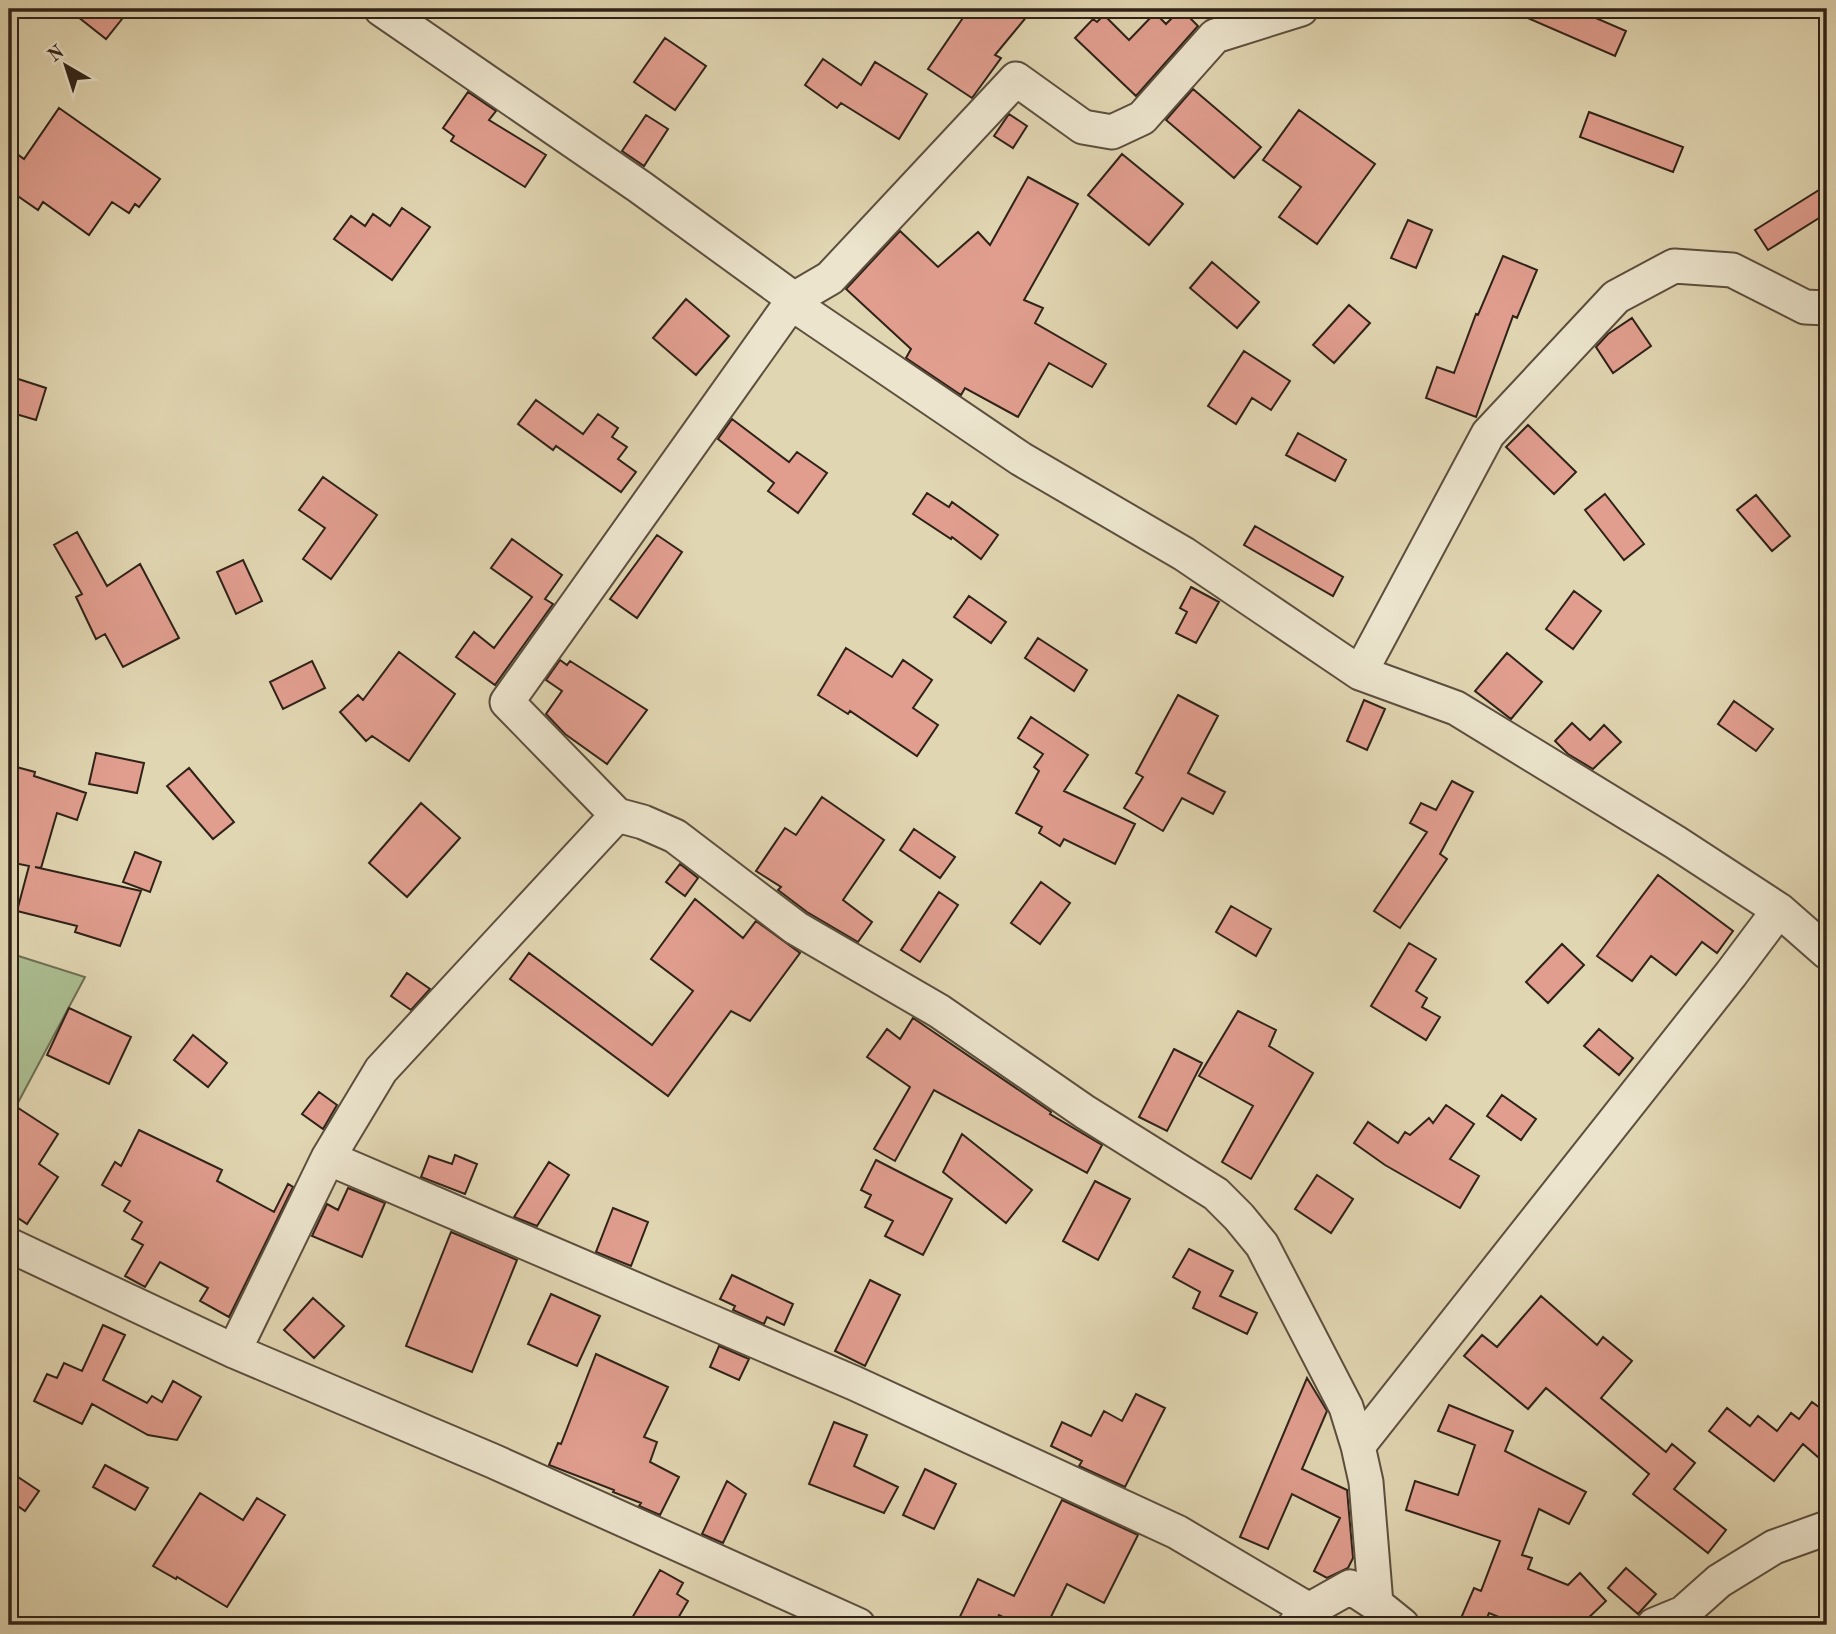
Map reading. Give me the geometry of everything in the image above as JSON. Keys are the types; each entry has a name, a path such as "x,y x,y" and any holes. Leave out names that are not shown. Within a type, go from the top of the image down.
{"street":[{"path":"382,9 640,187 794,299 800,309 1021,459 1184,554 1360,673 1456,708 1675,842 1779,910 1827,952"},
{"path":"1301,9 1215,36 1142,118 1112,132 1083,127 1016,79 830,278 794,299 507,702 617,815 643,822 676,836 796,928 939,1011 1085,1112 1216,1194 1262,1245 1346,1407 1359,1446 1366,1482 1376,1604"},
{"path":"1360,673 1488,434 1616,297 1674,266 1732,270 1805,307 1827,308"},
{"path":"234,1351 328,1158 381,1070 617,815"},
{"path":"1359,1446 1779,910"},
{"path":"328,1158 855,1383 1177,1532 1302,1618 1350,1587 1402,1625"},
{"path":"9,1245 234,1351 493,1461 840,1621"},
{"path":"1678,1621 1719,1581 1774,1547 1827,1528"}],"green space":[{"path":"9,953 85,977 13,1112 9,1111"}],"building":[{"path":"68,9 109,9 122,19 106,39"},
{"path":"969,9 1033,9 995,55 1001,58 972,98 928,69"},
{"path":"1181,9 1198,26 1136,96 1075,38 1093,19 1097,22 1104,15 1129,40 1155,13 1166,24"},
{"path":"1507,9 1575,9 1626,31 1615,56"},
{"path":"665,38 706,66 675,110 634,82"},
{"path":"823,59 861,85 875,62 927,94 899,139 841,103 837,108 805,85"},
{"path":"1193,89 1261,147 1234,178 1166,120"},
{"path":"468,92 496,111 489,120 546,155 525,187 451,141 454,136 443,128"},
{"path":"59,108 160,179 139,207 135,204 129,213 112,202 89,235 43,202 38,210 9,190 9,148 24,159"},
{"path":"1299,110 1375,164 1317,244 1279,217 1301,187 1263,160"},
{"path":"1589,112 1683,147 1673,172 1580,137"},
{"path":"1009,114 1027,126 1013,148 994,136"},
{"path":"646,115 668,129 644,166 622,151"},
{"path":"1122,154 1183,204 1149,245 1088,195"},
{"path":"1028,177 1078,204 1024,300 1043,308 1035,323 1106,364 1092,387 1049,363 1018,417 965,388 961,395 906,358 911,349 846,289 900,231 938,267 978,232 990,245"},
{"path":"1827,185 1827,213 1768,250 1755,230"},
{"path":"402,208 430,227 392,280 334,239 351,216 365,226 373,214 390,226"},
{"path":"1408,220 1432,230 1416,268 1391,258"},
{"path":"1503,256 1537,270 1517,318 1513,316 1476,417 1426,398 1437,367 1454,373 1476,314 1478,315"},
{"path":"1212,262 1259,302 1237,328 1190,288"},
{"path":"686,299 729,336 696,375 653,338"},
{"path":"1349,305 1370,323 1334,363 1313,345"},
{"path":"1632,318 1651,346 1613,373 1596,347 1608,334"},
{"path":"1244,351 1290,381 1271,410 1252,398 1236,424 1208,406"},
{"path":"9,376 46,388 36,420 9,412"},
{"path":"536,400 583,434 598,414 618,428 612,437 627,447 618,459 636,472 621,492 556,446 553,450 518,424"},
{"path":"732,419 789,462 797,452 827,473 798,513 768,491 774,483 718,439"},
{"path":"1528,425 1576,472 1554,494 1506,447"},
{"path":"1298,433 1346,460 1335,481 1286,455"},
{"path":"323,477 377,515 331,579 303,559 325,528 299,510"},
{"path":"927,493 949,507 952,502 998,535 981,559 952,537 951,539 913,514"},
{"path":"1605,494 1644,544 1624,560 1585,510"},
{"path":"1756,495 1790,536 1772,551 1737,510"},
{"path":"1255,526 1343,577 1333,596 1244,545"},
{"path":"77,532 107,586 140,564 179,638 123,667 105,634 96,639 76,597 82,594 54,545"},
{"path":"657,535 682,552 637,618 610,599"},
{"path":"512,539 562,575 545,599 553,604 495,685 456,657 474,632 494,648 532,597 491,568"},
{"path":"243,560 262,601 236,614 217,572"},
{"path":"1191,587 1219,602 1196,643 1176,633 1187,612 1180,608"},
{"path":"1574,591 1601,611 1573,649 1546,629"},
{"path":"969,596 1006,622 991,643 954,617"},
{"path":"1038,638 1087,670 1074,691 1025,658"},
{"path":"846,648 892,677 903,660 932,680 913,708 938,725 917,756 850,711 848,714 818,695"},
{"path":"399,652 455,694 409,761 372,736 366,741 340,712 358,695 363,700"},
{"path":"1507,653 1542,682 1511,719 1475,691"},
{"path":"560,660 567,665 570,661 647,710 607,764 565,734 546,714 562,691 546,680"},
{"path":"312,661 325,688 283,709 270,682"},
{"path":"1178,695 1218,716 1188,773 1225,792 1213,814 1182,798 1163,831 1124,808 1143,777 1136,773"},
{"path":"1364,700 1385,709 1367,750 1347,741"},
{"path":"1734,701 1773,729 1756,751 1718,724"},
{"path":"1031,717 1088,755 1064,791 1135,824 1115,864 1064,839 1060,846 1039,833 1042,827 1016,813 1039,771 1034,767 1043,754 1018,738"},
{"path":"1572,723 1590,740 1604,725 1621,742 1593,769 1568,754 1555,741"},
{"path":"96,753 144,763 137,793 89,784"},
{"path":"9,765 35,772 34,776 86,793 77,820 57,813 41,868 35,867 141,891 120,946 75,932 77,926 17,911 29,866 9,862"},
{"path":"189,768 234,822 213,839 167,786"},
{"path":"1452,781 1473,792 1440,854 1447,859 1400,928 1374,911 1427,832 1410,823 1421,803 1436,810"},
{"path":"822,797 884,840 843,900 872,922 858,942 807,912 778,890 781,887 756,871 785,828 796,835"},
{"path":"421,803 460,838 407,897 369,863"},
{"path":"914,829 955,857 940,878 900,850"},
{"path":"135,852 161,862 150,892 123,882"},
{"path":"680,864 698,878 685,896 666,882"},
{"path":"1658,875 1733,931 1717,953 1702,942 1676,975 1651,956 1632,981 1597,956"},
{"path":"1041,882 1070,903 1040,944 1011,923"},
{"path":"939,892 958,905 920,962 901,950"},
{"path":"695,899 743,938 756,921 800,953 750,1021 731,1011 668,1096 510,979 529,953 652,1045 693,991 651,959"},
{"path":"1231,906 1271,929 1256,956 1216,932"},
{"path":"1409,943 1436,959 1416,991 1427,998 1422,1007 1440,1017 1426,1040 1371,1006"},
{"path":"1562,944 1584,965 1548,1003 1526,982"},
{"path":"407,973 430,989 411,1010 391,996"},
{"path":"69,1008 131,1037 109,1084 47,1055"},
{"path":"1238,1011 1276,1030 1269,1046 1313,1073 1251,1179 1222,1162 1253,1106 1199,1076"},
{"path":"913,1018 1051,1112 1050,1114 1102,1145 1087,1173 934,1090 895,1161 874,1149 910,1087 867,1057 887,1029 900,1039"},
{"path":"1599,1029 1633,1058 1619,1075 1584,1046"},
{"path":"193,1035 227,1063 208,1087 174,1060"},
{"path":"1174,1049 1202,1063 1167,1131 1139,1117"},
{"path":"319,1092 337,1105 323,1129 302,1114"},
{"path":"1502,1095 1536,1119 1521,1140 1487,1116"},
{"path":"9,1102 58,1134 39,1164 58,1177 27,1224 9,1212"},
{"path":"1446,1105 1474,1124 1450,1159 1479,1176 1460,1208 1385,1165 1354,1143 1368,1122 1398,1143 1405,1132 1410,1135 1429,1118 1433,1123"},
{"path":"139,1130 222,1170 217,1181 274,1212 288,1184 293,1187 229,1317 200,1301 208,1288 160,1262 145,1287 125,1276 143,1245 132,1239 142,1222 124,1211 130,1201 102,1185 115,1162 121,1166"},
{"path":"962,1134 1032,1190 1006,1223 943,1172"},
{"path":"455,1155 477,1164 465,1194 421,1177 429,1156 452,1164"},
{"path":"876,1160 952,1199 923,1255 885,1236 893,1221 865,1207 871,1195 861,1190"},
{"path":"549,1162 569,1175 537,1226 514,1217"},
{"path":"1317,1175 1353,1199 1331,1233 1295,1209"},
{"path":"1095,1181 1130,1199 1098,1260 1063,1241"},
{"path":"348,1188 385,1203 362,1257 312,1236 327,1204 338,1210"},
{"path":"613,1208 648,1222 631,1266 596,1252"},
{"path":"451,1232 517,1260 472,1372 406,1346"},
{"path":"1189,1249 1233,1271 1220,1296 1257,1313 1247,1334 1193,1308 1200,1292 1173,1277"},
{"path":"732,1275 793,1304 784,1325 767,1317 764,1324 733,1310 735,1306 720,1299"},
{"path":"870,1280 900,1295 865,1366 835,1351"},
{"path":"551,1294 600,1316 577,1366 528,1344"},
{"path":"1541,1296 1597,1345 1603,1337 1632,1361 1601,1398 1666,1452 1672,1444 1695,1463 1674,1489 1726,1530 1708,1553 1633,1494 1649,1474 1546,1388 1528,1409 1464,1356 1482,1335 1497,1347"},
{"path":"313,1298 344,1326 314,1358 284,1330"},
{"path":"103,1325 125,1335 103,1380 147,1403 152,1396 162,1402 173,1381 201,1397 177,1440 148,1435 92,1404 82,1424 34,1401 47,1374 57,1378 64,1363 82,1371"},
{"path":"719,1346 749,1359 739,1380 710,1367"},
{"path":"596,1354 668,1387 644,1437 657,1442 650,1462 679,1477 660,1515 639,1506 641,1503 613,1492 614,1490 549,1465 558,1443 561,1444"},
{"path":"1307,1378 1327,1411 1302,1469 1347,1490 1353,1558 1348,1568 1327,1578 1314,1571 1340,1518 1292,1494 1268,1549 1240,1537"},
{"path":"1136,1394 1165,1408 1125,1487 1079,1466 1082,1461 1051,1446 1062,1422 1091,1436 1104,1411 1122,1421"},
{"path":"1812,1402 1827,1413 1827,1465 1803,1444 1774,1481 1709,1431 1727,1408 1750,1426 1758,1416 1777,1431 1791,1413 1799,1419"},
{"path":"1449,1405 1513,1431 1505,1451 1586,1492 1569,1524 1539,1509 1522,1555 1532,1558 1528,1569 1568,1585 1580,1573 1606,1601 1581,1625 1519,1625 1489,1613 1484,1625 1458,1625 1474,1588 1481,1591 1500,1541 1406,1510 1415,1481 1458,1495 1475,1445 1438,1431"},
{"path":"834,1422 867,1435 854,1466 898,1487 884,1513 809,1484"},
{"path":"105,1465 148,1488 135,1510 93,1487"},
{"path":"925,1469 956,1484 934,1529 903,1515"},
{"path":"9,1471 39,1491 25,1511 9,1500"},
{"path":"727,1481 746,1494 723,1543 702,1534"},
{"path":"200,1493 243,1520 257,1498 285,1515 227,1607 153,1566"},
{"path":"1062,1500 1138,1535 1104,1603 1067,1584 1047,1625 1020,1625 999,1615 994,1625 956,1625 978,1579 1014,1596"},
{"path":"1626,1568 1656,1594 1638,1614 1608,1588"},
{"path":"660,1570 683,1583 677,1594 688,1601 674,1625 628,1625"}]}
